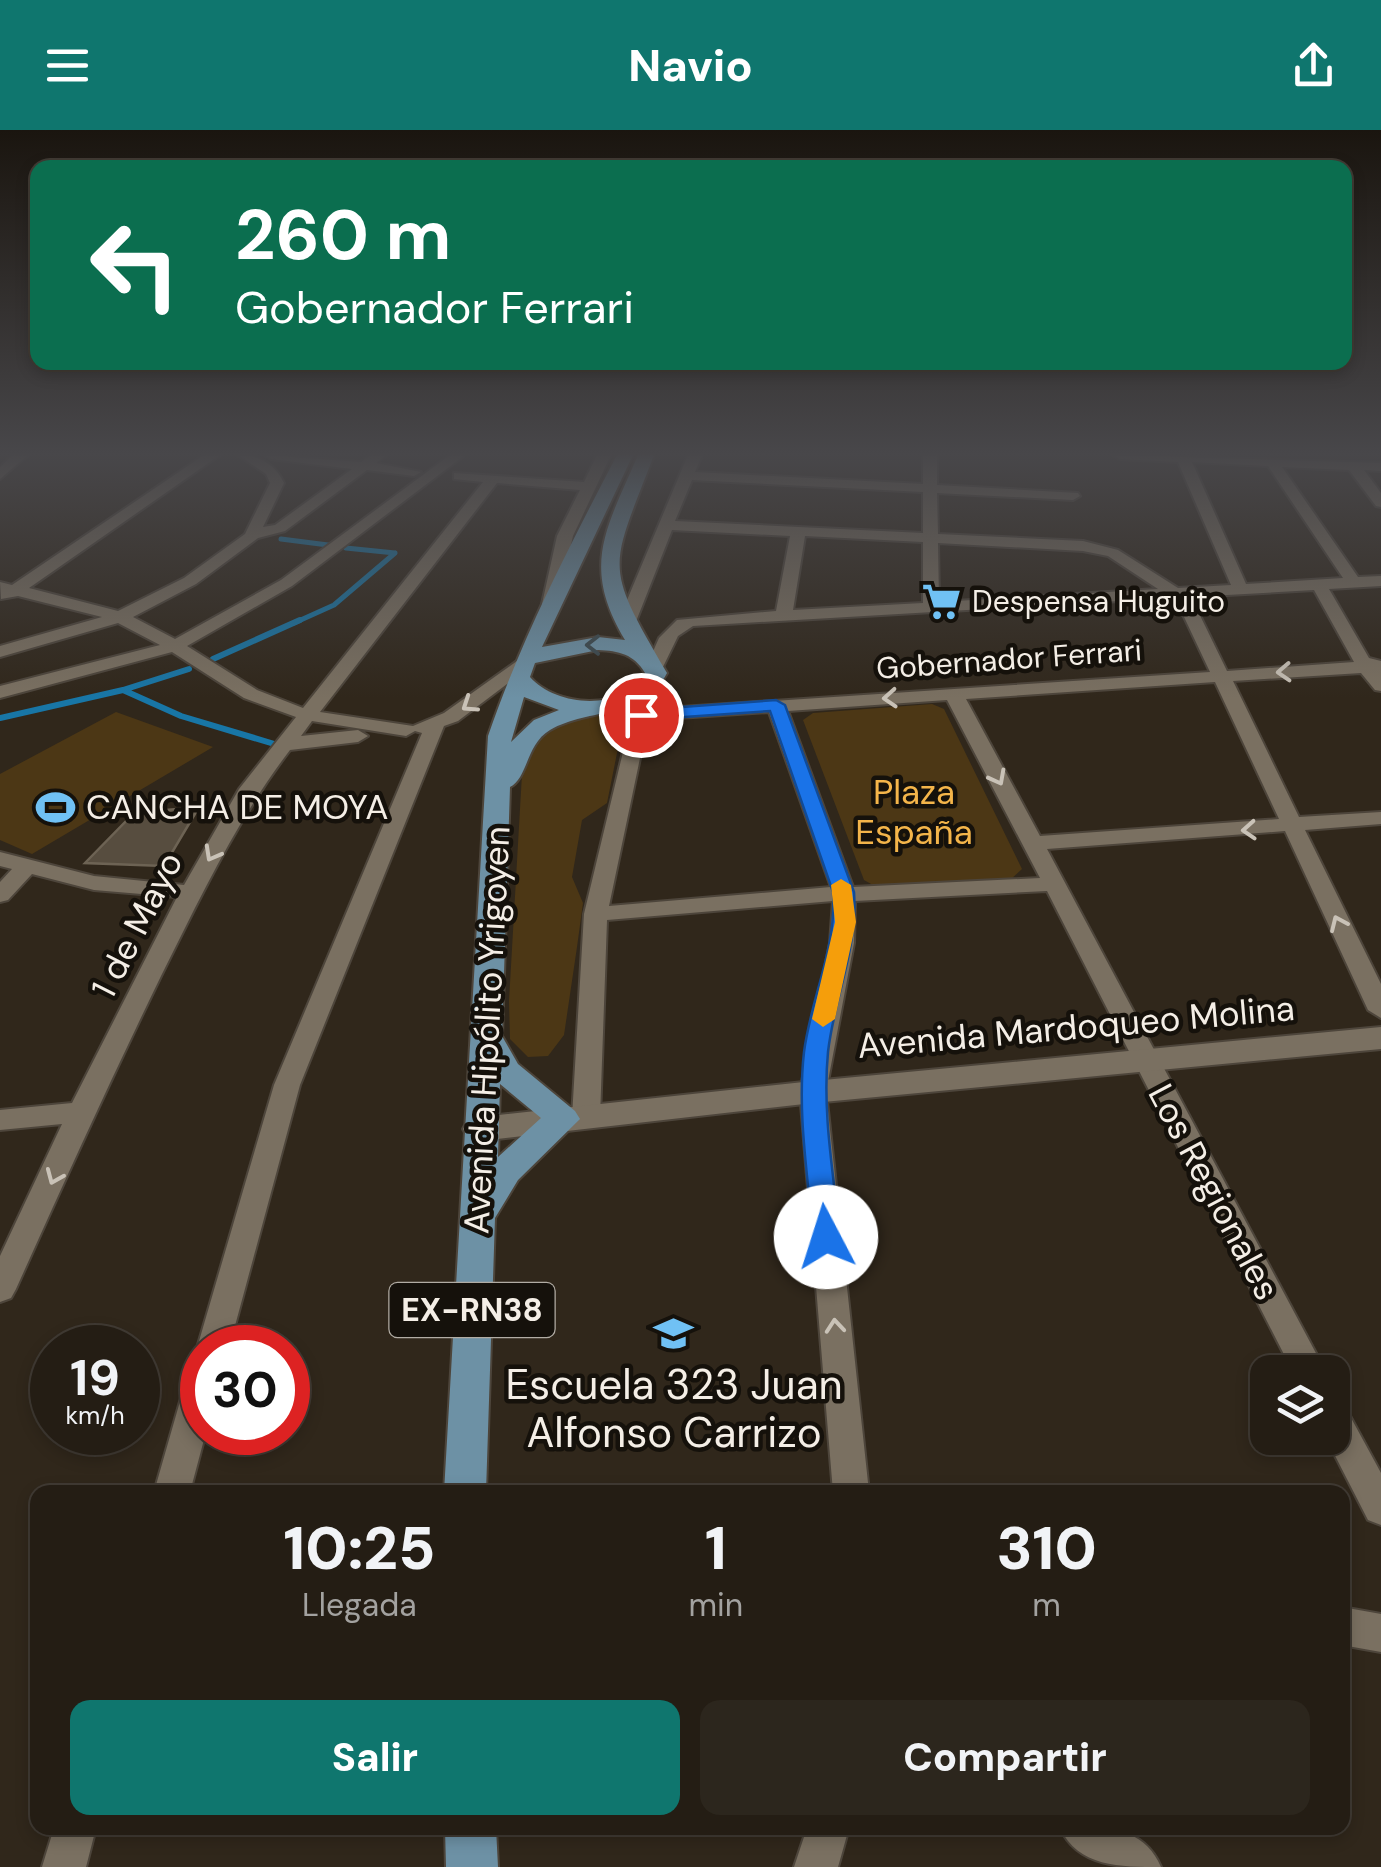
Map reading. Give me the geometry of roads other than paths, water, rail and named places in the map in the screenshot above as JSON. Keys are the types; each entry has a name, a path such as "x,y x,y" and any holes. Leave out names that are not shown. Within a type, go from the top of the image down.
{"main road":[{"name":"Avenida Hipólito Yrigoyen","path":"464,1485 480,1128 500,807 500,736 523,668 584,536"},
{"path":"615,536 608,554 626,624 652,664 655,679 643,703"},
{"path":"523,668 562,646 603,644 638,652 652,664"},
{"name":"EX-RN38","path":"523,668 543,699 599,706 643,703"},
{"name":"Avenida Hipólito Yrigoyen","path":"500,807 522,738 537,726 599,706"},
{"path":"476,1225 492,1184 523,1148 574,1118 507,1072 488,1039"},
{"path":"471,1835 472,1867"}],"street":[{"path":"5,593 91,536"},
{"path":"0,652 119,618 190,581 252,536"},
{"path":"0,692 176,645 223,621 349,536"},
{"name":"1 de Mayo","path":"0,1288 81,1112 191,892 248,789 448,536"},
{"path":"550,604 565,536"},
{"path":"626,624 663,536"},
{"path":"784,616 797,536"},
{"path":"887,536 1084,546 1124,558 1184,599 1381,1010"},
{"path":"1218,536 1242,590"},
{"path":"1322,536 1354,583"},
{"path":"929,538 932,608"},
{"path":"652,664 678,624 1381,581"},
{"path":"1319,585 1375,666 1381,686"},
{"path":"5,593 119,618 176,645 232,684 307,717 406,730"},
{"name":"Gobernador Ferrari","path":"643,703 776,705 1375,666"},
{"path":"282,746 312,739 406,730 436,722 472,704 523,668"},
{"name":"Los Regionales","path":"950,694 1301,1355"},
{"path":"574,1118 596,914 643,703"},
{"path":"776,705 844,892 846,922 817,1046 812,1092 850,1485"},
{"path":"219,1325 287,1085 436,722"},
{"path":"1032,844 1381,818"},
{"path":"0,859 94,883 191,892"},
{"path":"0,896 25,868"},
{"path":"596,914 844,892 876,895 1054,884"},
{"name":"Avenida Mardoqueo Molina","path":"480,1128 1381,1038"},
{"path":"0,1120 81,1112"},
{"path":"1350,1450 1381,1508"},
{"path":"174,1485 182,1455"},
{"path":"1350,1627 1381,1633"},
{"path":"64,1867 73,1835"},
{"path":"816,1867 826,1835"},
{"path":"1091,1835 1139,1867"}],"waterway":[{"path":"281,539 328,545"},
{"path":"294,623 334,605 395,553 346,548"},
{"path":"213,659 300,620"},
{"path":"123,690 189,669"},
{"path":"0,718 123,690"},
{"path":"123,690 181,716 281,746"}],"place":[{"name":"Despensa Huguito","path":"942,601"},
{"name":"CANCHA DE MOYA","path":"56,807"},
{"name":"Escuela 323 Juan Alfonso Carrizo","path":"674,1333"}],"park label":[{"name":"Plaza España","path":"914,812"}]}
